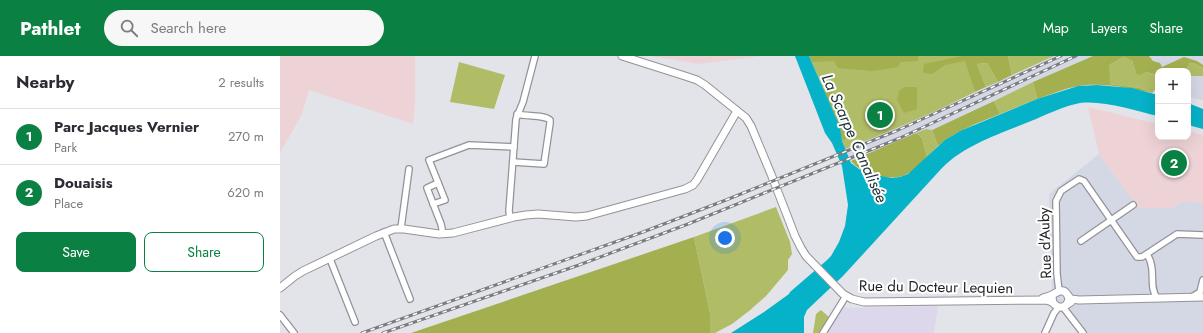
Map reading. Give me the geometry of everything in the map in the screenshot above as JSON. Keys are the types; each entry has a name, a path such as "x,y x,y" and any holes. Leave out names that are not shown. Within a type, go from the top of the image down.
{"street":[{"path":"510,218 509,208 517,114 523,102 535,56"},
{"path":"280,288 299,274 384,232 394,229 401,228 444,234 510,218 534,214 576,217 587,216 688,188 697,180 737,111 697,80 622,56"},
{"name":"Rue du Docteur Lequien","path":"737,111 746,118 750,124 799,245 806,256 846,296 864,302 1046,300 1055,296"},
{"path":"513,162 544,164 550,123 549,119 546,117 517,114"},
{"path":"433,204 445,200 429,160 469,145 514,147"},
{"path":"401,228 409,169"},
{"name":"Rue d'Auby","path":"1055,296 1057,274 1056,200 1061,191 1076,180 1082,179 1111,221"},
{"path":"438,183 427,188 444,234"},
{"path":"1081,241 1133,205"},
{"path":"1111,221 1135,256 1141,257 1177,234 1203,235"},
{"path":"384,232 410,299"},
{"path":"1147,254 1151,259 1153,290 1154,295 1157,298"},
{"path":"330,258 355,322"},
{"path":"1190,298 1200,292 1203,280"},
{"path":"1064,304 1055,306 1055,296 1064,292 1064,304 1083,333"},
{"path":"823,333 846,296"},
{"path":"1045,333 1054,313 1071,299 1203,297"},
{"path":"1122,299 1142,302 1195,302 1203,304"},
{"path":"280,315 294,333"}],"shaded area":[{"path":"280,56 415,56 415,102 413,124 309,90 302,114 280,153"},
{"path":"650,56 762,56 698,64"},
{"path":"1054,56 1093,56 1033,82 932,130 926,129 851,161 850,160 845,149 870,140"},
{"path":"1149,56 1203,56 1203,100 1191,98 1191,68 1158,68"},
{"path":"1088,107 1155,123 1155,140 1191,140 1191,132 1203,135 1203,203 1184,201 1171,208 1139,208 1099,154"},
{"path":"1099,154 1139,208 1171,208 1184,201 1203,203 1203,333 1081,333 1065,312 1052,305 1049,194"},
{"path":"843,304 846,308 938,306 934,333 825,333"}],"green space":[{"path":"809,56 975,56 966,61 975,92 911,122 845,149 840,127"},
{"path":"809,56 918,56 918,61 900,62 899,67 872,71 838,68 834,61 812,62"},
{"path":"962,56 1008,56 1012,75 998,82 987,63 977,64 986,87 975,92 965,61 945,65 932,74 923,73 924,64"},
{"path":"1008,56 1054,56 1012,75"},
{"path":"1093,56 1149,56 1153,61 1160,63 1162,67 1184,57 1197,61 1203,65 1203,68 1196,64 1189,63 1187,68 1155,68 1155,74 1146,72 1139,75 1136,73 1132,61 1124,57 1109,65 1110,84 1140,88 1152,93 1116,86 1087,85 1068,88 1037,99 1033,82"},
{"path":"1124,57 1132,61 1136,73 1146,72 1155,74 1155,90 1152,93 1140,88 1109,84 1109,65"},
{"path":"459,62 505,75 494,109 450,102"},
{"path":"987,63 998,82 986,87 977,64"},
{"path":"1188,63 1196,64 1203,68 1203,76 1191,76 1191,68 1187,68"},
{"path":"1033,82 1037,99 1000,114 994,101"},
{"path":"829,86 848,125 849,136 842,141 840,127 823,89"},
{"path":"904,87 917,87 917,109 904,113 897,100 899,91"},
{"path":"994,101 1000,114 960,131 938,146 932,130"},
{"path":"926,129 932,130 938,146 927,157 922,138 916,133"},
{"path":"916,133 922,138 927,157 908,174 892,178 876,176 862,170 851,161"},
{"path":"776,207 790,242 792,254 788,260 788,270 766,296 749,311 732,324 715,333 710,333 710,313 694,237"},
{"path":"694,237 710,313 710,333 411,333"},
{"path":"821,310 830,318 821,333 813,333 816,314"}],"water":[{"path":"795,56 809,56 840,127 842,141 851,163 866,172 892,178 908,174 945,140 960,131 1037,99 1078,86 1097,85 1132,88 1155,94 1155,115 1109,104 1089,102 1080,103 1067,106 996,135 962,152 942,168 843,276 807,310 804,317 804,333 731,333 789,294 831,256 839,242 845,226 848,205 842,166 832,143 825,133"},
{"path":"1191,104 1203,109 1203,129 1191,126"}],"railway":[{"path":"362,333 643,232 726,200 896,131 1061,56"},
{"path":"383,333 579,265 688,224 900,138 1076,56"}],"place":[{"name":"Parc Jacques Vernier","path":"880,115"},
{"name":"Douaisis","path":"1174,163"}],"water label":[{"name":"La Scarpe Canalisée","path":"855,138"}]}
